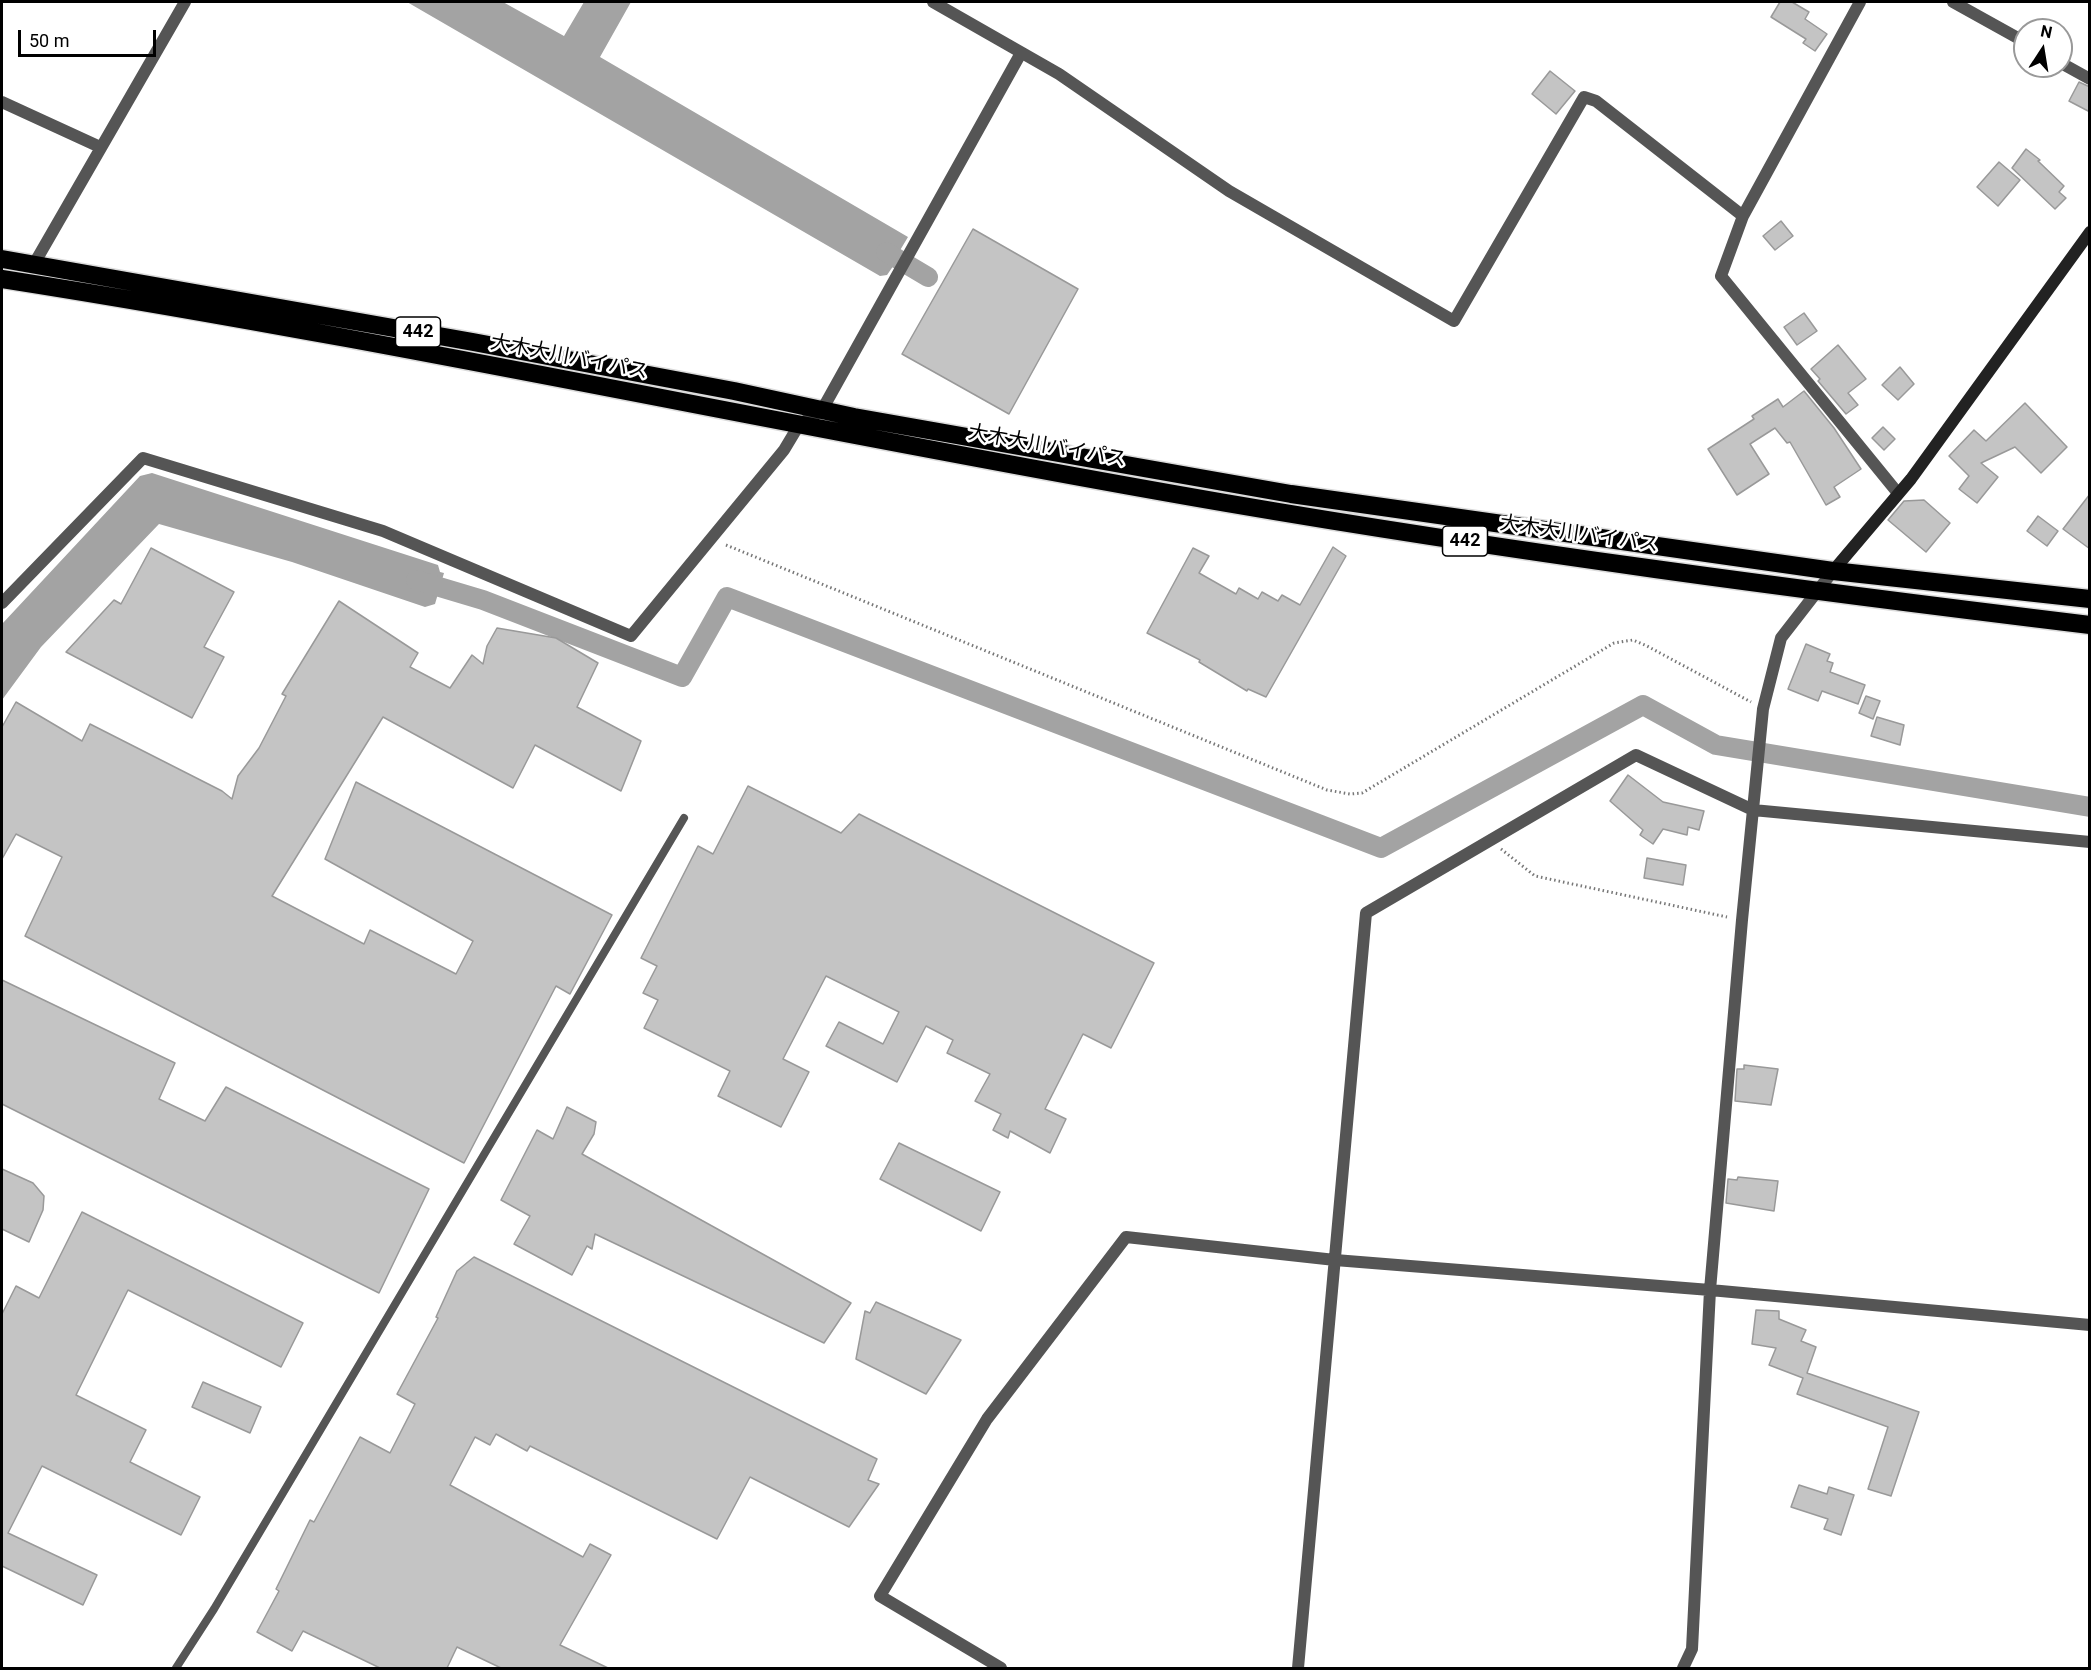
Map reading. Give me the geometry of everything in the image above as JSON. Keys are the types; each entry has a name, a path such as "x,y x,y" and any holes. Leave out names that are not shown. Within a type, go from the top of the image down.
{"highway":[{"name":"大木大川バイパス","path":"2,259 484,344 854,417 1291,494 1833,571 2090,599"},
{"name":"大木大川バイパス","path":"2,279 364,342 799,425 1372,527 1815,592 2090,625"}],"street":[{"path":"34,264 185,2"},
{"path":"933,2 1059,74 1229,192 1454,321 1584,97 1596,101 1743,216"},
{"path":"1860,2 1743,216 1721,276 1897,492"},
{"path":"1953,2 2013,35"},
{"path":"2,603 143,458 383,531 631,636 784,450 799,425 828,412 1021,52"},
{"path":"2073,70 2090,79"},
{"path":"2,102 100,147"},
{"path":"1683,1668 1692,1649 1710,1290 1755,778 1763,709 1781,638 1815,592 1897,492 1911,479 2090,232"},
{"path":"1298,1668 1366,912 1636,755 1753,810 2090,842"},
{"path":"1001,1668 880,1596 987,1419 1126,1237 1335,1260 1710,1290 2090,1325"}],"lane":[{"path":"176,1668 214,1609 684,818"}],"path":[{"path":"711,539 1327,790 1350,794 1362,793 1614,644 1633,640 1763,709"},
{"path":"1488,839 1535,876 1742,920"}],"shaded area":[{"path":"407,2 503,2 564,36 584,2 631,2 600,57 908,237 899,252 905,255 900,264 896,262 887,275 880,276"},
{"path":"152,473 438,565 440,572 444,573 435,604 425,607 292,562 159,524 41,647 2,700 2,624 140,476"}],"building":[{"path":"1780,2 1792,2 1809,12 1805,19 1827,34 1815,51 1803,43 1806,39 1771,17"},
{"path":"1550,71 1575,91 1556,114 1532,94"},
{"path":"2079,82 2090,87 2090,112 2069,101"},
{"path":"2026,149 2040,160 2038,161 2064,186 2059,192 2066,198 2055,209 2012,168"},
{"path":"1999,162 2020,180 1998,206 1977,187"},
{"path":"1781,221 1793,236 1775,250 1763,236"},
{"path":"973,229 1078,289 1009,414 902,354"},
{"path":"1804,313 1817,331 1797,345 1784,327"},
{"path":"1838,345 1866,379 1848,393 1858,405 1846,414 1818,381 1820,379 1811,369"},
{"path":"1900,367 1914,384 1898,400 1882,385"},
{"path":"1804,391 1834,428 1861,469 1834,487 1840,497 1826,505 1790,442 1787,443 1775,428 1750,444 1769,474 1737,495 1708,449 1754,419 1752,416 1778,399 1783,407"},
{"path":"2025,403 2067,447 2041,473 2015,447 1981,463 1998,477 1977,503 1959,489 1969,476 1949,456 1974,430 1986,441"},
{"path":"1883,427 1895,439 1884,450 1872,438"},
{"path":"2090,494 2090,549 2063,529"},
{"path":"1924,500 1950,523 1926,552 1888,520 1904,501"},
{"path":"2038,516 2058,531 2047,546 2027,531"},
{"path":"1333,547 1346,556 1266,697 1248,689 1247,691 1199,662 1200,660 1147,633 1193,548 1209,556 1199,573 1236,594 1239,588 1258,599 1262,592 1278,601 1282,595 1300,605"},
{"path":"151,548 234,592 204,647 224,657 192,718 66,652 114,600 121,604"},
{"path":"339,601 418,653 410,667 450,688 472,655 483,664 487,646 497,628 556,638 598,663 577,707 641,741 621,791 535,745 513,788 383,717 272,896 364,944 370,930 456,974 473,941 325,859 356,782 612,915 570,994 556,986 464,1163 25,936 62,857 16,834 2,859 2,727 16,702 82,741 90,724 222,791 232,799 238,776 259,748 286,696 282,694"},
{"path":"1806,644 1830,654 1827,661 1833,663 1830,672 1865,685 1858,704 1822,691 1818,701 1788,689"},
{"path":"1866,696 1880,701 1873,719 1859,713"},
{"path":"1877,717 1904,725 1900,745 1871,736"},
{"path":"1628,775 1663,802 1704,811 1699,830 1688,827 1687,835 1663,829 1653,844 1640,835 1643,830 1610,801"},
{"path":"748,786 841,833 859,814 1154,963 1111,1048 1083,1034 1045,1109 1066,1119 1050,1153 1010,1131 1008,1138 993,1130 1001,1114 975,1101 990,1074 947,1053 953,1040 926,1026 897,1082 826,1046 839,1022 883,1044 899,1012 826,976 783,1059 809,1072 781,1127 718,1096 730,1071 644,1028 658,1000 643,993 657,966 641,958 698,846 713,854"},
{"path":"1647,858 1686,865 1683,885 1644,878"},
{"path":"2,980 175,1063 159,1099 205,1121 226,1087 429,1189 379,1293 2,1104"},
{"path":"1744,1065 1778,1069 1771,1105 1735,1101 1737,1069 1744,1069"},
{"path":"567,1107 596,1122 594,1134 582,1154 851,1303 824,1343 595,1234 592,1249 587,1246 572,1275 514,1244 530,1216 501,1200 537,1130 553,1139"},
{"path":"899,1143 1000,1192 981,1231 880,1179"},
{"path":"2,1169 33,1183 44,1196 43,1210 29,1242 2,1229"},
{"path":"1738,1177 1778,1181 1774,1211 1726,1203 1728,1179 1737,1180"},
{"path":"82,1212 303,1323 281,1367 128,1290 76,1395 146,1430 130,1462 200,1497 181,1535 42,1466 8,1533 97,1575 83,1605 2,1566 2,1314 16,1286 39,1298"},
{"path":"474,1257 877,1459 868,1480 879,1484 849,1527 750,1477 717,1539 530,1446 527,1451 496,1434 490,1445 475,1437 450,1485 583,1557 590,1544 611,1555 560,1645 608,1668 501,1668 457,1647 447,1668 380,1668 303,1631 292,1651 257,1632 279,1591 276,1589 310,1520 314,1522 360,1437 390,1453 415,1404 397,1394 438,1318 436,1317 457,1271"},
{"path":"876,1302 961,1340 926,1394 856,1359 865,1311 870,1313"},
{"path":"1756,1310 1779,1311 1779,1319 1806,1330 1801,1341 1816,1347 1807,1373 1919,1412 1891,1496 1868,1489 1888,1427 1797,1394 1803,1378 1769,1365 1776,1348 1752,1344"},
{"path":"203,1382 261,1407 250,1433 192,1407"},
{"path":"1799,1485 1827,1494 1829,1487 1854,1495 1841,1535 1824,1529 1828,1519 1791,1507"}],"waterway":[{"path":"886,252 928,277"},
{"path":"416,580 483,600 682,677 727,597 1381,848 1643,705 1716,745 2090,807"}]}
